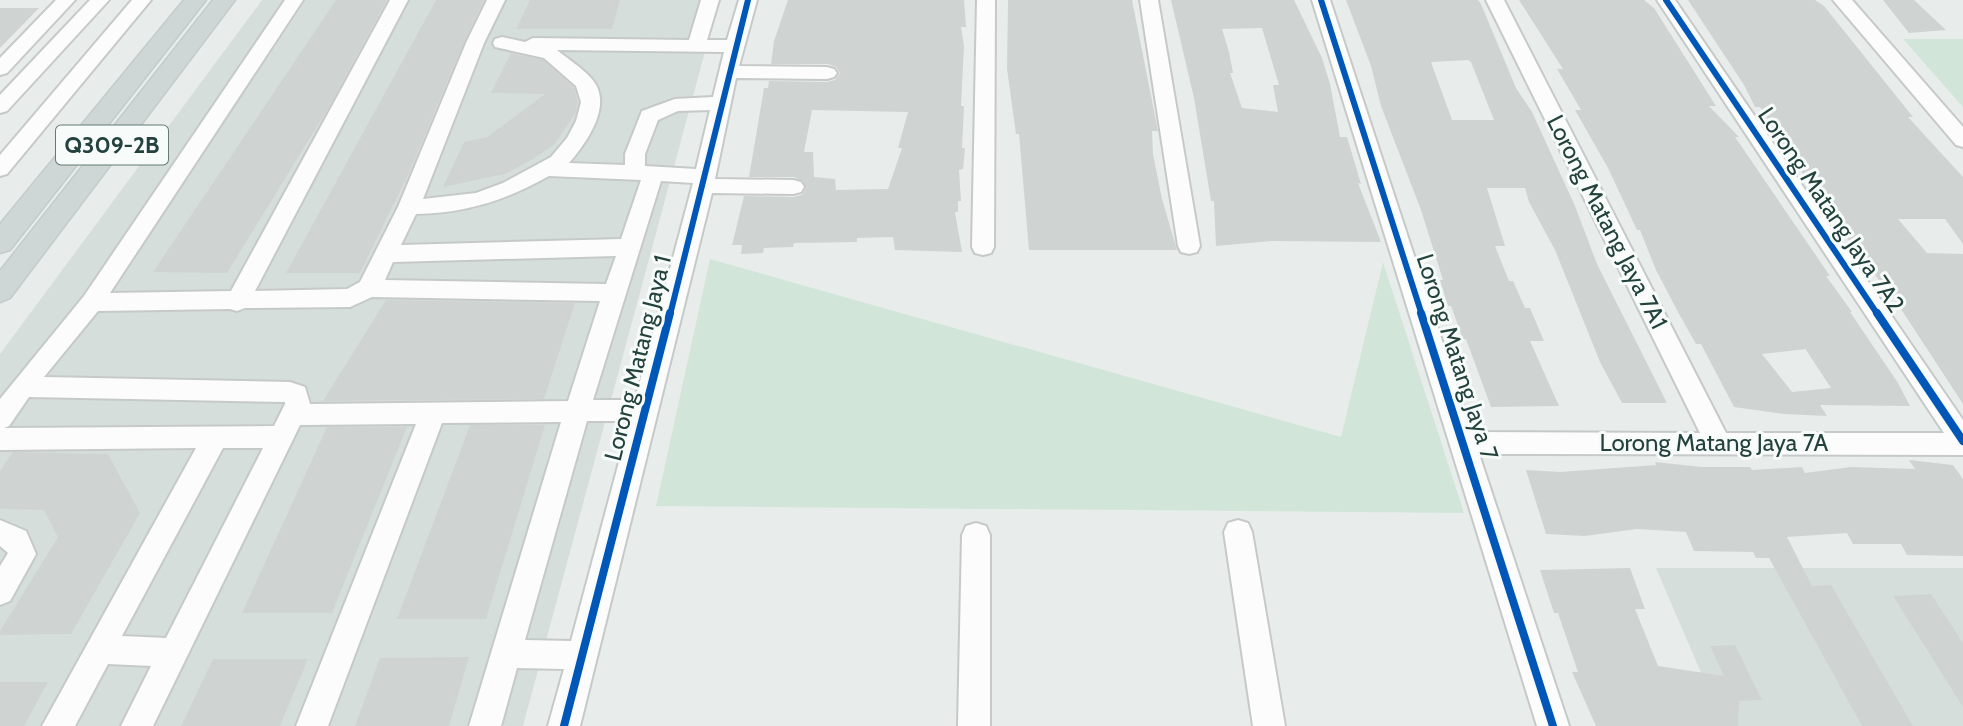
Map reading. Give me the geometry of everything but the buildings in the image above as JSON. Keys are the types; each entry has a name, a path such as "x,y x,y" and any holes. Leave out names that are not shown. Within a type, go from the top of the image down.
{"main road":[{"path":"0,243 195,0"},
{"name":"Q309-2B","path":"0,290 223,0"}],"street":[{"path":"0,69 66,0"},
{"path":"0,107 100,0"},
{"path":"0,169 142,0"},
{"path":"0,419 22,387 92,302 294,0"},
{"path":"237,302 399,0"},
{"path":"369,288 409,207 475,43 496,0"},
{"path":"696,47 710,0"},
{"name":"Lorong Matang Jaya 1","path":"564,726 748,0"},
{"path":"983,247 986,0"},
{"path":"1149,0 1189,246"},
{"name":"Lorong Matang Jaya 7","path":"1321,0 1553,726"},
{"name":"Lorong Matang Jaya 7A1","path":"1495,0 1718,443"},
{"name":"Lorong Matang Jaya 7A2","path":"1666,0 1963,442"},
{"path":"1842,0 1962,136"},
{"path":"36,30 121,25"},
{"path":"475,43 735,46"},
{"path":"409,207 442,206 479,200 511,188 558,162 576,141 586,121 591,102 585,83 550,54 502,43"},
{"path":"728,72 827,73"},
{"path":"485,726 577,411 631,247 644,173 635,154 649,116 675,105 722,103"},
{"path":"546,169 644,173 704,182 793,187"},
{"path":"386,254 631,247"},
{"path":"92,302 237,302 350,298 369,288 616,293"},
{"path":"22,387 296,394 298,404 288,426 137,726"},
{"path":"0,439 216,436 288,426 433,413 645,410"},
{"path":"312,726 433,413"},
{"path":"58,726 216,436"},
{"name":"Lorong Matang Jaya 7A","path":"1464,443 1963,442"},
{"path":"0,532 16,540 22,554 0,592"},
{"path":"1238,532 1269,726"},
{"path":"974,726 976,534"},
{"path":"99,650 174,652"},
{"path":"506,654 581,655"}],"shaded area":[{"path":"262,0 719,0 523,726 0,726 0,354"},
{"path":"1656,568 1963,568 1963,726 1724,726"}],"green space":[{"path":"1903,39 1963,39 1963,107"},
{"path":"710,259 1341,437 1383,262 1464,513 656,506"}],"cycle path":[{"path":"564,726 748,0"},
{"path":"1321,0 1553,726"},
{"path":"1666,0 1963,441"}]}
